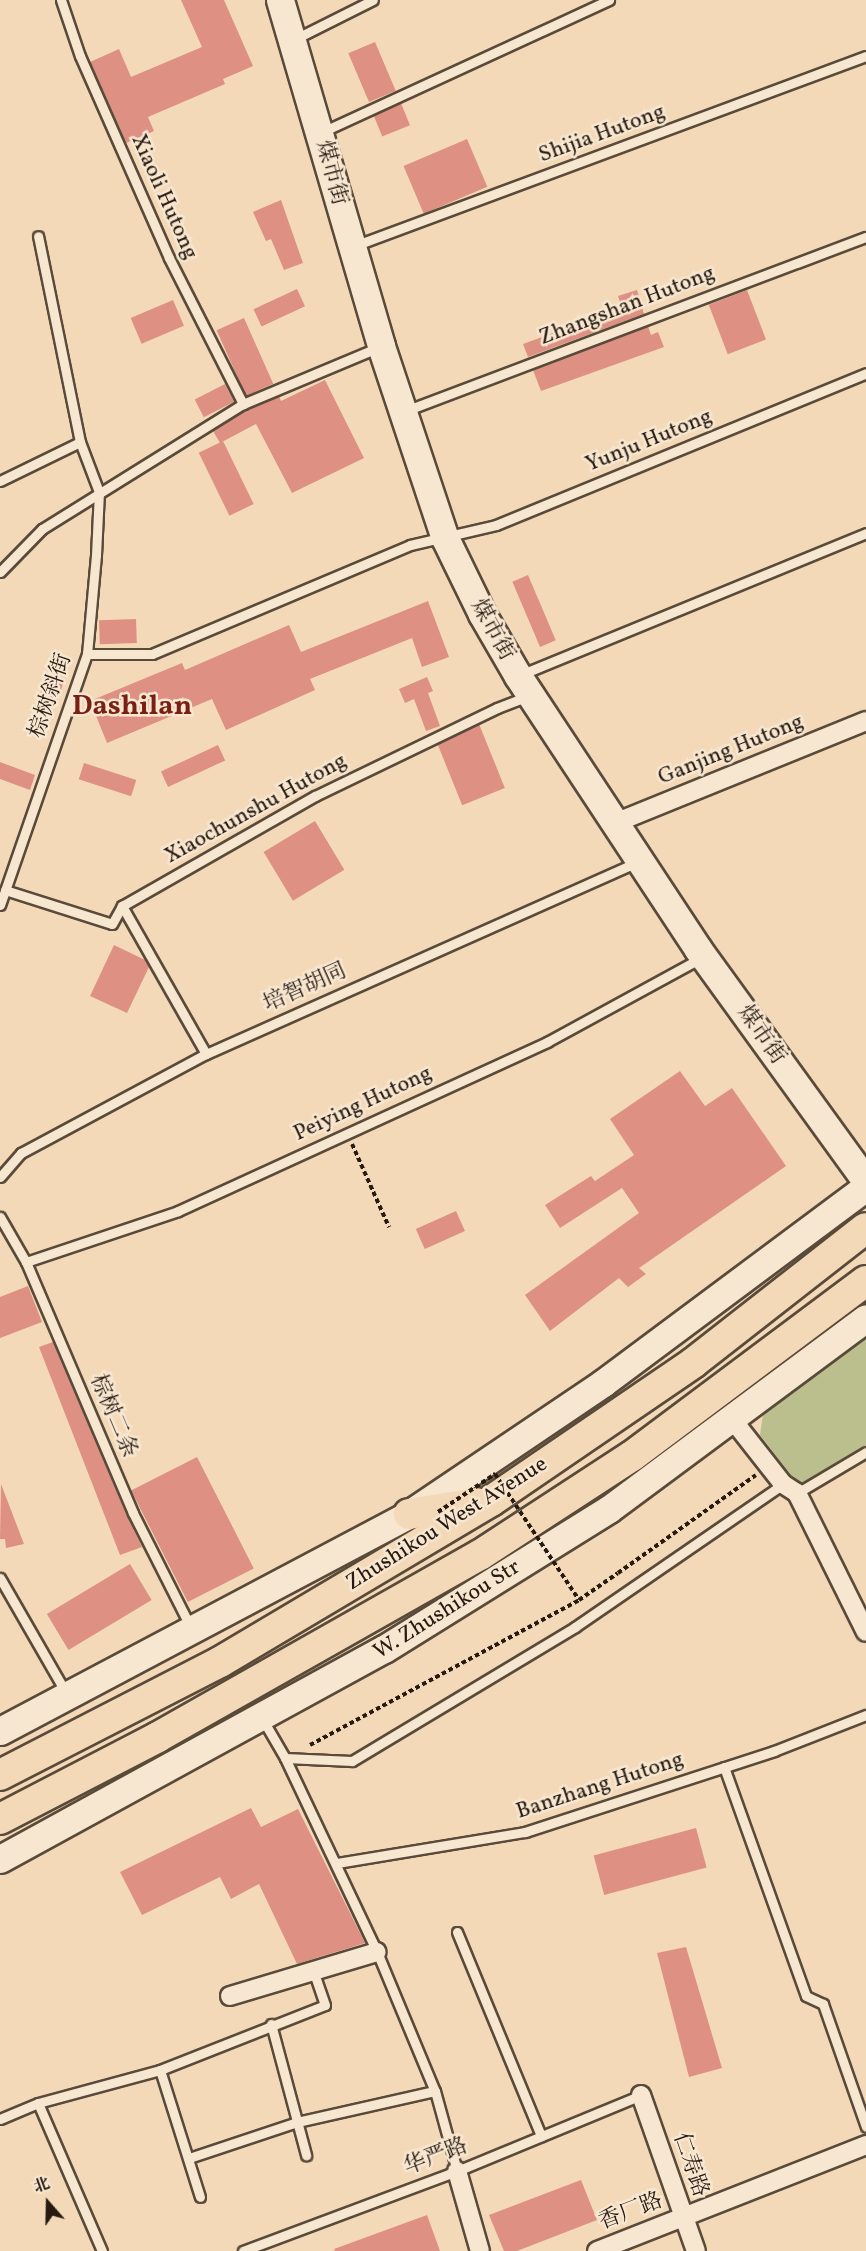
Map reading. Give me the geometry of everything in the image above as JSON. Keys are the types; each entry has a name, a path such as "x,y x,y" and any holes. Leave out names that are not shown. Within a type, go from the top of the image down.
{"main road":[{"name":"Zhushikou West Avenue","path":"0,1775 220,1662 491,1501 693,1363 866,1228"},
{"name":"W. Zhushikou Str","path":"0,1819 158,1737 480,1555 632,1455 866,1281"},
{"path":"423,1513 491,1501"}],"street":[{"name":"煤市街","path":"280,0 381,346 445,538 524,686 705,956 866,1181"},
{"name":"Ganjing Hutong","path":"615,823 866,721"},
{"name":"Zhushikou West Avenue","path":"0,1731 423,1513 603,1383 866,1187"},
{"name":"W. Zhushikou Str","path":"0,1859 384,1649 609,1509 866,1318"},
{"path":"732,1419 769,1466 790,1488 866,1632"},
{"path":"230,1996 314,1973 377,1952"},
{"name":"仁寿路","path":"640,2095 696,2251"},
{"name":"香厂路","path":"597,2251 866,2145"},
{"path":"457,2171 480,2251"}],"lane":[{"name":"Xiaoli Hutong","path":"61,0 80,56 164,247 243,404"},
{"path":"292,40 373,0"},
{"path":"320,134 609,0"},
{"name":"Shijia Hutong","path":"351,247 866,56"},
{"path":"38,236 80,442 99,492"},
{"name":"Zhangshan Hutong","path":"403,412 866,237"},
{"path":"0,572 42,530 99,492 243,404 381,346"},
{"name":"Yunju Hutong","path":"87,654 152,654 410,545 496,525 866,373"},
{"path":"0,481 80,442"},
{"name":"棕树斜街","path":"0,905 87,654 99,492"},
{"name":"Xiaochunshu Hutong","path":"5,890 112,924 122,906 315,796 497,708 524,686 866,533"},
{"name":"培智胡同","path":"0,1177 21,1153 206,1054 642,861"},
{"path":"122,906 206,1054"},
{"name":"Peiying Hutong","path":"26,1262 178,1211 547,1042 669,972 705,956"},
{"name":"棕树二条","path":"0,1217 26,1262 133,1513 193,1630"},
{"path":"285,1758 352,1761 575,1627 790,1488 864,1457"},
{"path":"0,1578 68,1696"},
{"name":"Banzhang Hutong","path":"337,1863 525,1832 724,1767 866,1715"},
{"path":"261,1718 285,1758 337,1863 377,1952 435,2091 457,2171"},
{"path":"724,1767 806,1996 824,2004 866,2127"},
{"path":"457,1932 541,2136"},
{"path":"0,2119 38,2103 160,2070 325,2004 314,1973"},
{"path":"271,2024 306,2155"},
{"path":"160,2070 200,2198"},
{"path":"189,2158 297,2122 435,2091"},
{"name":"华严路","path":"243,2251 457,2171 640,2095"},
{"path":"38,2103 102,2251"}],"path":[{"path":"346,1133 389,1227"},
{"path":"285,1758 579,1600 769,1466"},
{"path":"423,1513 495,1474 579,1600"}],"green space":[{"path":"866,1330 866,1445 799,1486 760,1435 764,1407"}],"building":[{"path":"181,0 224,0 253,66 223,79 225,84 148,117 154,131 126,143 90,62 119,49 131,77 202,47"},
{"path":"375,42 396,91 369,102 348,53"},
{"path":"401,103 410,125 382,136 373,114"},
{"path":"467,139 487,187 424,214 403,166"},
{"path":"281,200 303,263 284,270 271,239 266,241 253,212"},
{"path":"297,289 305,306 262,327 253,309"},
{"path":"637,290 644,314 528,357 523,344 564,329 566,335 624,314 618,296"},
{"path":"747,290 766,339 728,354 709,305"},
{"path":"173,300 184,326 142,344 131,318"},
{"path":"244,318 273,384 246,396 217,330"},
{"path":"648,326 651,335 658,332 664,347 541,391 533,370"},
{"path":"325,380 364,458 292,493 256,424 220,443 213,431 246,410 279,396 281,401"},
{"path":"225,384 234,402 204,417 195,399"},
{"path":"223,441 254,504 229,516 199,453"},
{"path":"528,575 556,640 540,647 512,582"},
{"path":"428,601 449,657 422,667 412,638 310,679 315,690 226,730 212,699 107,743 90,701 182,663 185,670 289,625 301,652"},
{"path":"136,619 137,643 100,644 99,620"},
{"path":"427,677 433,691 428,693 440,726 426,731 414,699 405,703 399,689"},
{"path":"46,678 63,684 56,704 39,698"},
{"path":"479,724 505,788 462,805 436,741"},
{"path":"218,745 225,760 168,787 161,772"},
{"path":"0,762 35,775 30,790 0,779"},
{"path":"84,763 136,780 131,796 79,779"},
{"path":"315,821 344,870 293,901 264,852"},
{"path":"114,945 145,960 149,967 127,1013 90,996"},
{"path":"680,1071 705,1106 732,1088 786,1166 639,1268 646,1274 628,1287 619,1278 550,1331 525,1295 639,1213 622,1188 560,1228 545,1205 591,1176 595,1181 634,1155 610,1119"},
{"path":"456,1211 465,1231 425,1249 416,1229"},
{"path":"28,1286 42,1322 0,1338 0,1297"},
{"path":"53,1342 142,1547 120,1555 39,1347"},
{"path":"197,1457 254,1568 188,1602 131,1491"},
{"path":"1,1484 24,1544 6,1548 5,1539 0,1539"},
{"path":"130,1564 152,1600 68,1650 47,1614"},
{"path":"251,1808 261,1827 298,1809 365,1943 297,1964 259,1884 231,1899 220,1877 142,1915 120,1872"},
{"path":"696,1828 707,1868 604,1895 594,1855"},
{"path":"686,1947 722,2068 689,2077 657,1953"},
{"path":"581,2180 597,2220 517,2251 504,2251 489,2215"},
{"path":"427,2215 440,2251 335,2251 334,2249"}],"district":[{"name":"Dashilan","path":"132,707"}]}
